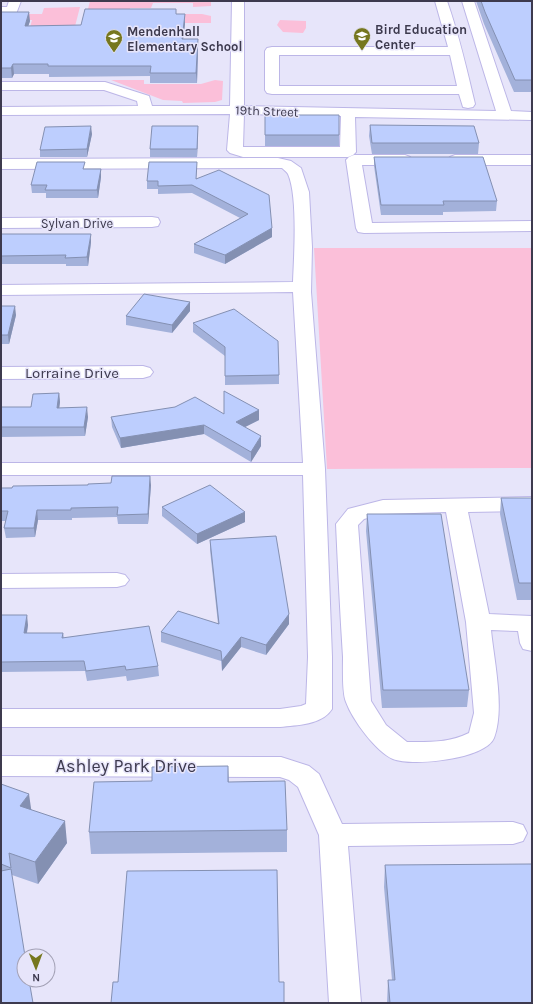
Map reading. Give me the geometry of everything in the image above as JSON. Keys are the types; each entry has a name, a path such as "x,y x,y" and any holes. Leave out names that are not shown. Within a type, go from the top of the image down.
{"street":[{"path":"1,11 12,11 15,1"},
{"path":"238,1 235,150 242,152 348,152 348,113"},
{"path":"441,1 450,27 471,115"},
{"path":"468,1 503,109 524,102"},
{"path":"238,51 455,51"},
{"path":"260,51 272,90 465,90"},
{"path":"1,86 106,86 144,99 146,110"},
{"name":"19th Street","path":"1,111 237,110 471,115 503,109 532,116"},
{"path":"532,160 354,160 364,228 532,226"},
{"path":"1,164 286,164 295,171 301,192 303,248 302,288 314,469 320,657 319,710 306,715 280,718 1,718"},
{"name":"Sylvan Drive","path":"1,223 152,222"},
{"path":"1,290 302,288"},
{"name":"Lorraine Drive","path":"1,373 143,372"},
{"path":"1,469 314,469"},
{"path":"456,505 478,622 487,713 481,738 469,745 456,749 401,752 377,732 358,701 347,524 356,514 383,507 456,505 532,504"},
{"path":"1,581 117,580"},
{"path":"478,622 531,630"},
{"name":"Ashley Park Drive","path":"1,766 281,767 299,773 309,781 333,835 345,1003"},
{"path":"333,835 513,833"}],"shaded area":[{"path":"90,1 211,1 211,6 193,7 193,3 153,3 151,8 130,8 129,12 88,9"},
{"path":"80,7 74,30 28,35 32,20 11,20 13,14 42,14 44,8"},
{"path":"179,14 202,14 211,16 211,23 179,23"},
{"path":"280,20 306,21 306,28 303,33 283,32 277,25"},
{"path":"111,80 144,80 144,84 201,84 215,80 223,81 222,100 215,102 183,103 182,101 163,100"},
{"path":"314,248 532,248 532,468 327,469"}],"building":[{"path":"481,1 532,1 532,80 515,80"},
{"path":"85,9 176,9 176,14 185,14 182,39 198,39 196,73 150,73 151,66 48,66 48,64 13,64 11,68 1,68 1,12 29,12 25,26 81,25"},
{"path":"265,115 339,115 339,135 265,135"},
{"path":"370,125 474,126 479,143 372,143"},
{"path":"91,126 87,149 40,150 45,127"},
{"path":"152,126 198,126 197,149 150,149"},
{"path":"374,157 483,157 497,201 443,201 444,205 381,205"},
{"path":"37,162 85,162 83,169 101,169 97,190 45,190 47,185 31,185"},
{"path":"149,162 197,162 196,179 219,170 269,195 272,228 225,255 194,244 248,214 192,185 158,186 158,181 147,181"},
{"path":"1,234 91,234 87,257 65,258 66,255 1,256"},
{"path":"144,294 190,302 172,325 126,316"},
{"path":"1,306 15,306 8,335 1,335"},
{"path":"234,309 278,341 279,375 225,376 225,347 193,323"},
{"path":"224,391 259,410 236,422 261,436 251,452 204,425 120,438 111,417 175,407 195,397 224,414"},
{"path":"59,393 57,408 87,407 84,427 1,427 1,407 31,407 33,394"},
{"path":"112,476 150,476 148,514 117,515 118,507 71,508 71,510 37,510 34,528 4,528 8,511 1,511 1,488 12,488 13,486 88,485 111,483"},
{"path":"210,485 245,512 197,534 162,507"},
{"path":"501,498 532,498 532,583 519,583"},
{"path":"367,514 441,514 469,690 383,690"},
{"path":"276,536 289,614 266,645 241,637 222,661 221,651 161,632 178,611 219,624 210,540"},
{"path":"1,615 27,615 24,633 63,633 62,638 149,626 158,666 126,670 125,666 86,671 84,661 1,662"},
{"path":"228,766 228,782 285,781 287,830 89,832 94,782 152,781 152,767"},
{"path":"1,784 29,794 20,806 65,821 35,862 9,853 11,868 1,864"},
{"path":"532,864 532,1003 390,1003 388,980 395,980 385,865"},
{"path":"11,869 24,948 16,948 16,988 30,988 33,1003 1,1003 1,871"},
{"path":"277,870 279,982 284,982 284,1003 111,1003 113,982 118,982 127,871"}],"place":[{"name":"Bird Education Center","path":"362,51"},
{"name":"Mendenhall Elementary School","path":"114,53"}]}
